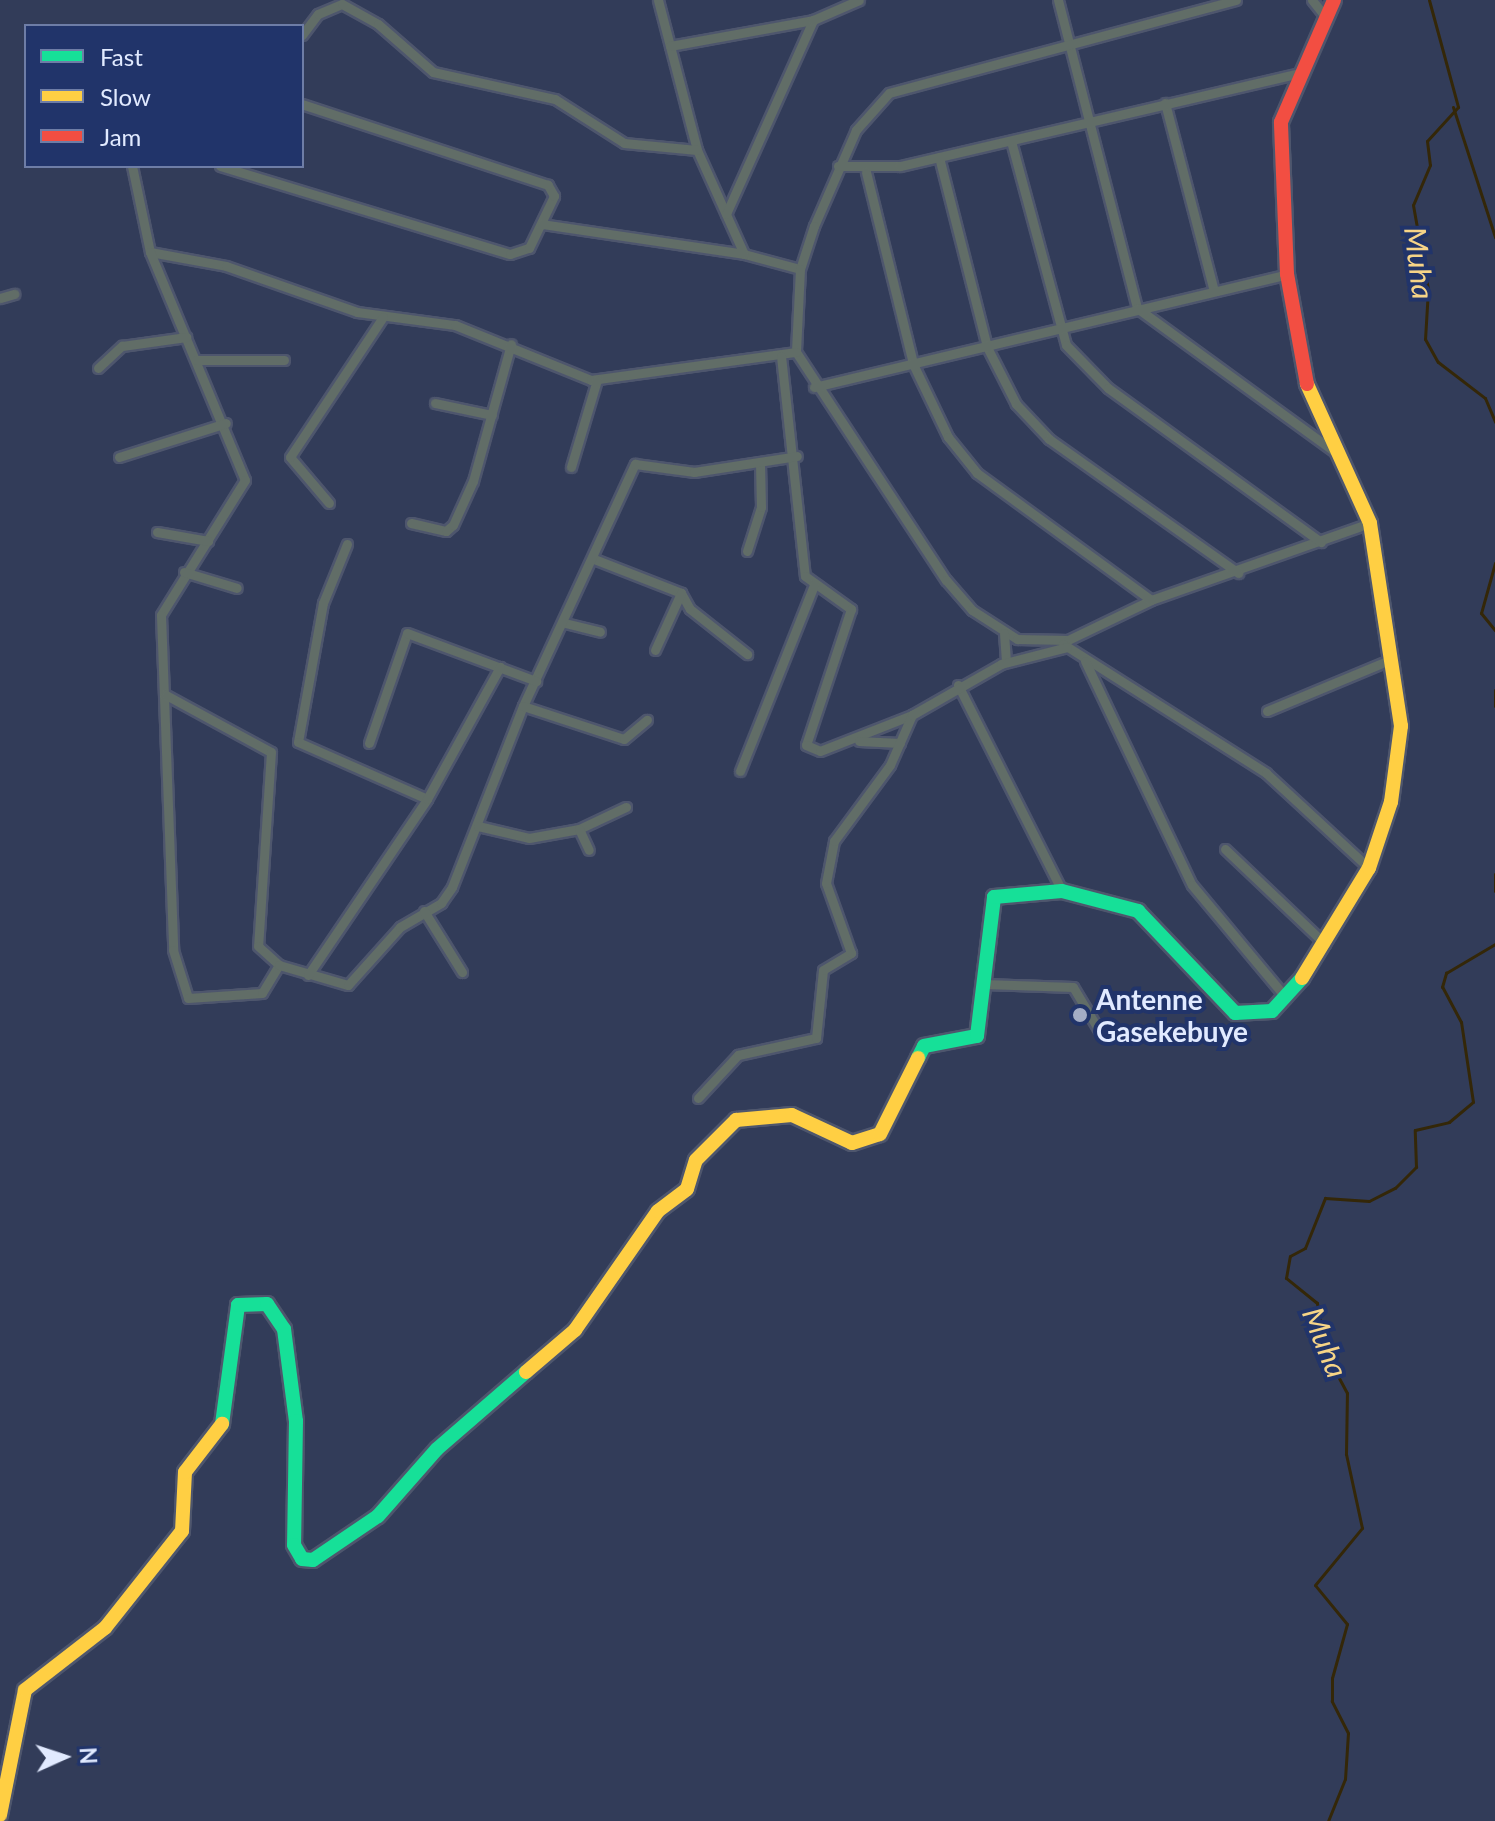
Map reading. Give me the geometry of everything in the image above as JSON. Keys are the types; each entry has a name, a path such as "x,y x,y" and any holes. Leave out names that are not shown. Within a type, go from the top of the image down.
{"street":[{"path":"658,0 697,150 744,254"},
{"path":"670,46 813,20 859,0"},
{"path":"1058,0 1137,308 1343,458"},
{"path":"1236,0 889,93 856,130 838,166 800,269 796,352 814,387 946,580 1004,633 1017,639 1063,644 1085,661 1266,773 1369,868"},
{"path":"1312,0 1325,16"},
{"path":"0,1815 25,1690 105,1628 182,1531 185,1472 227,1417 238,1305 267,1304 284,1329 296,1421 294,1545 302,1559 313,1560 378,1516 437,1449 575,1330 658,1211 687,1189 696,1160 736,1120 784,1114 839,1140 872,1139 890,1122 924,1046 976,1039 994,897 1062,891 1138,911 1235,1013 1264,1014 1286,998 1325,944 1369,868 1401,744 1392,659 1370,523 1299,364 1287,274 1279,139 1299,73 1334,0"},
{"path":"304,32 318,14 342,4 378,24 433,72 555,99 624,143 697,150"},
{"path":"726,214 813,20"},
{"path":"838,166 866,172 1299,73"},
{"path":"1165,103 1214,291"},
{"path":"227,168 510,254 529,248 554,196 548,185 304,105"},
{"path":"1011,141 1066,345 1108,388 1321,542"},
{"path":"939,157 987,347 1032,424 1238,573"},
{"path":"132,168 150,252 226,423 245,480 208,541 184,572 161,615 173,950 184,996 262,993 279,965"},
{"path":"866,172 913,364 948,437 977,473 1151,600"},
{"path":"542,224 744,254 800,269"},
{"path":"150,252 226,266 383,317 455,325 511,344 597,380 796,352"},
{"path":"814,387 1287,274"},
{"path":"0,298 14,294"},
{"path":"329,503 290,457 383,317"},
{"path":"98,368 122,346 186,337"},
{"path":"411,523 446,531 453,525 492,415 511,344"},
{"path":"781,356 797,456 805,576 851,609 806,745 820,751 854,741 912,715 958,685 1006,662 1063,644 1151,600 1238,573 1370,523"},
{"path":"197,360 284,360"},
{"path":"571,467 597,380"},
{"path":"435,403 492,415"},
{"path":"119,457 226,423"},
{"path":"166,695 271,752 256,939 279,965 348,985 452,887 523,706 565,623 638,461 694,472 797,456"},
{"path":"747,551 761,507 760,462"},
{"path":"157,532 208,541"},
{"path":"347,544 323,603 298,742 427,799"},
{"path":"594,559 681,593 690,609 747,654"},
{"path":"184,572 237,588"},
{"path":"740,771 814,585"},
{"path":"655,650 681,593"},
{"path":"565,623 600,632"},
{"path":"369,743 407,633 536,681"},
{"path":"1004,633 1006,662"},
{"path":"1017,639 1019,659"},
{"path":"1267,711 1392,659"},
{"path":"1085,661 1192,885 1286,998"},
{"path":"308,975 427,799 500,667"},
{"path":"958,685 1062,891"},
{"path":"523,706 624,739 647,720"},
{"path":"698,1098 738,1055 816,1038 823,970 851,953 826,883 834,841 900,743 912,715"},
{"path":"854,741 900,743"},
{"path":"478,826 529,838 579,829 626,807"},
{"path":"579,829 589,850"},
{"path":"1225,849 1325,944"},
{"path":"424,911 462,972"},
{"path":"984,984 1073,987 1103,1037"}],"waterway":[{"name":"Muha","path":"1429,0 1458,107 1427,141 1430,165 1413,205 1428,289 1425,339 1438,362 1485,398 1495,422"},
{"path":"1453,107 1495,237"},
{"name":"Muha","path":"1495,563 1481,613 1495,630"},
{"name":"Muha","path":"1495,690 1495,706"},
{"name":"Muha","path":"1495,874 1495,891"},
{"name":"Muha","path":"1328,1821 1345,1779 1348,1733 1332,1701 1332,1678 1347,1624 1315,1585 1362,1528 1346,1454 1347,1393 1325,1352 1317,1303 1286,1278 1290,1256 1305,1248 1325,1198 1369,1201 1395,1188 1416,1167 1415,1130 1449,1122 1473,1102 1461,1022 1442,987 1446,973 1495,944"}],"traffic: fast":[{"path":"918,1058 924,1046 977,1036 994,897 1062,891 1138,911 1235,1013 1272,1011 1302,978"},
{"path":"222,1424 238,1305 267,1304 284,1329 296,1421 294,1545 302,1559 313,1560 378,1516 437,1449 526,1372"}],"traffic: slow":[{"path":"1302,978 1369,868 1391,802 1401,726 1370,523 1307,384"},
{"path":"526,1372 575,1330 658,1211 687,1189 696,1160 736,1120 792,1115 852,1143 880,1134 918,1058"},
{"path":"0,1815 25,1690 105,1628 182,1531 185,1472 222,1424"}],"traffic: jam":[{"path":"1307,384 1287,274 1281,122 1334,0"}],"place":[{"name":"Antenne Gasekebuye","path":"1080,1015"}]}
